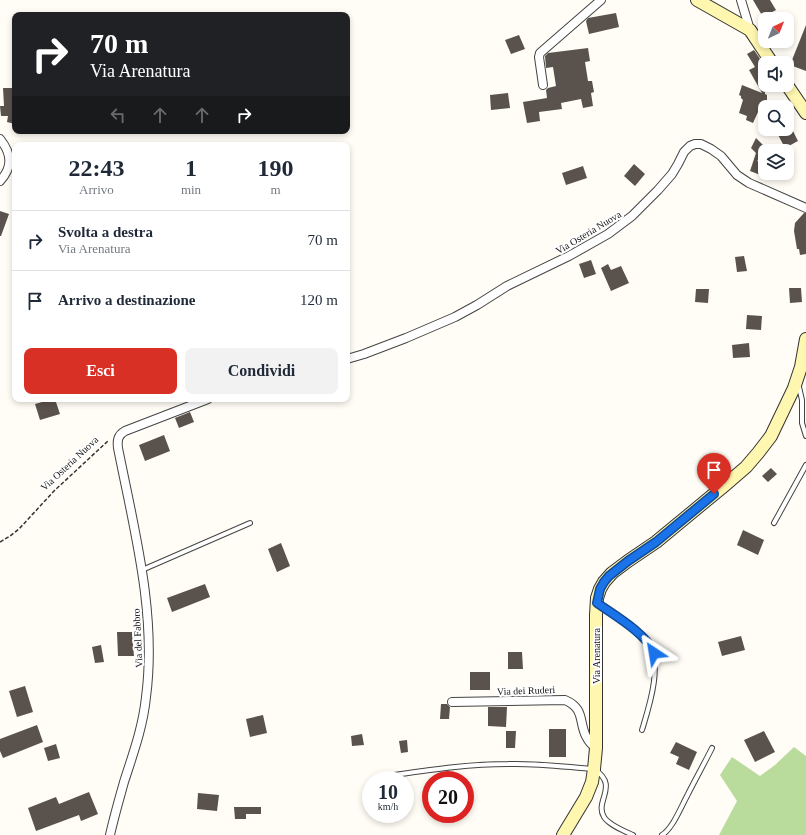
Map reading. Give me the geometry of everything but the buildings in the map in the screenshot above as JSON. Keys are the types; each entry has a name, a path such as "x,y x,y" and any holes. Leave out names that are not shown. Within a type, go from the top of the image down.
{"street":[{"path":"543,85 539,54 601,0"},
{"path":"697,0 750,30"},
{"path":"740,0 750,30 767,56"},
{"path":"792,92 806,113"},
{"path":"0,139 7,150 10,163 8,172 0,181"},
{"name":"Via Osteria Nuova","path":"350,358 406,338 463,313 507,286 563,260 608,234 627,220 644,204 672,174 686,149 693,145 701,144 714,151 721,156 735,173 749,183 806,208"},
{"name":"Via Arenatura","path":"563,835 586,797 592,782 594,769 596,748 596,615 600,589 609,576 656,542 746,467 755,457 771,436 797,380 806,339"},
{"path":"118,438 121,433 125,431 200,402"},
{"name":"Via del Fabbro","path":"110,835 138,738 146,698 150,645 141,570 118,448 118,438"},
{"name":"Via dei Ruderi","path":"452,702 565,700 570,702 577,709 580,714 587,738 596,748"}],"lane":[{"path":"797,380 802,400 802,424 806,436"},
{"path":"774,523 806,465"},
{"path":"141,570 250,523"},
{"path":"597,603 648,641 652,650 655,663 653,684 642,730"},
{"path":"662,835 668,829 676,816 712,748"},
{"path":"414,772 498,764 542,764 594,769 602,775 606,783 606,793 602,809 604,816 610,823 633,835"}],"path":[{"name":"Via Osteria Nuova","path":"0,542 19,529 48,496 106,443 112,439 118,438"}],"green space":[{"path":"794,747 806,756 806,835 719,835 737,801 720,775 732,757 760,776 775,765"}],"route":[{"path":"654,653 650,644 642,636 597,603 598,593 606,579 617,569 656,542 714,494"}]}
